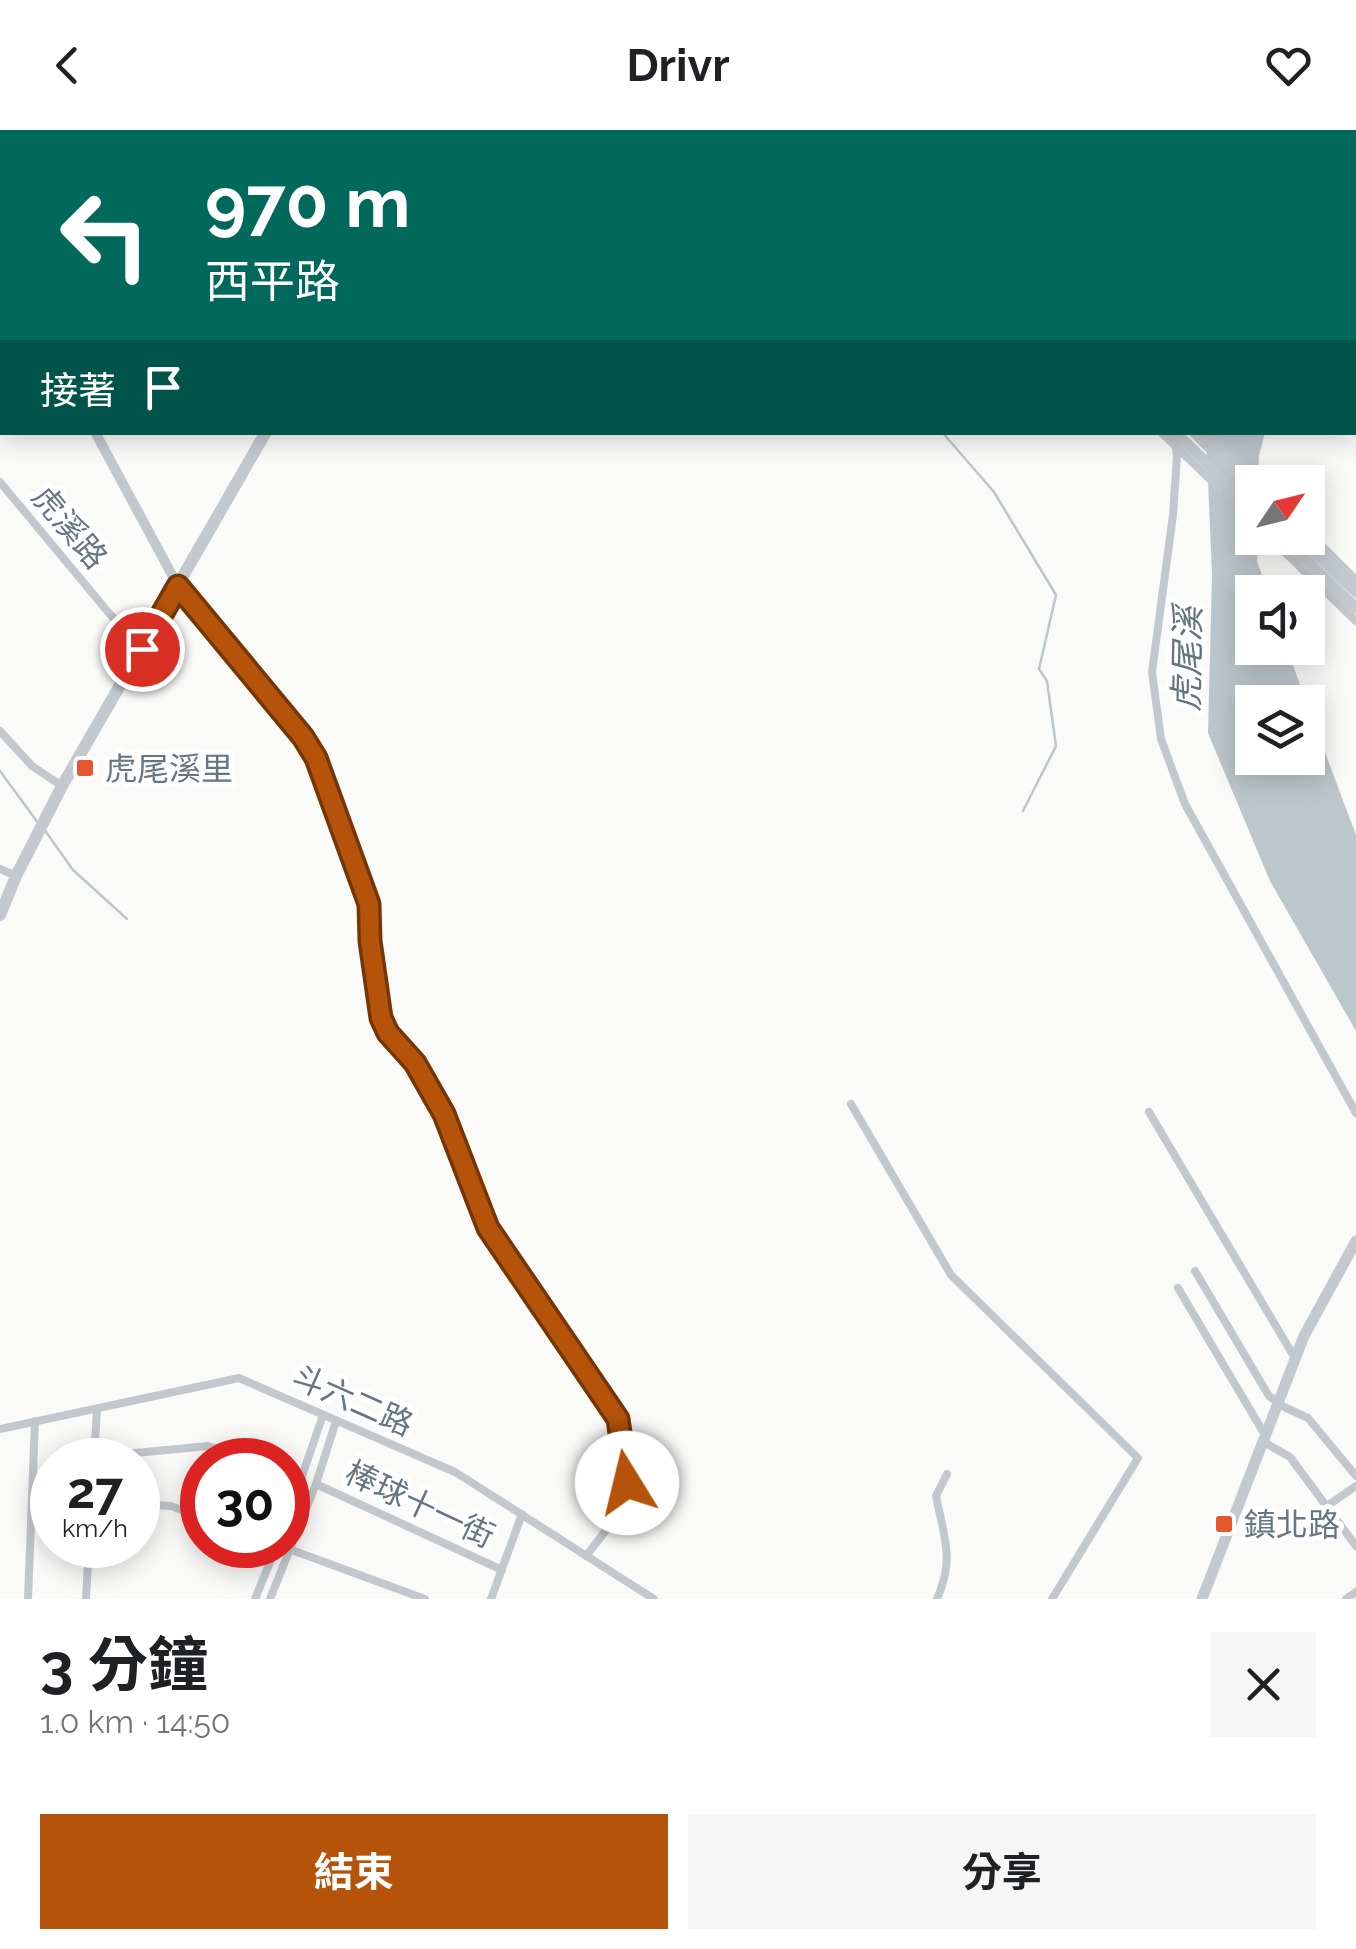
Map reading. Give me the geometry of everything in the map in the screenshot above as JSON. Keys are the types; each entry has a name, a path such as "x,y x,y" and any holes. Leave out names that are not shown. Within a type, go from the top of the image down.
{"main road":[{"path":"0,915 62,786 264,435"},
{"path":"1177,435 1235,491"},
{"path":"1197,435 1235,473"},
{"path":"1301,555 1356,608"},
{"path":"1318,555 1356,592"},
{"path":"1202,1599 1304,1336 1356,1241"}],"street":[{"path":"96,435 178,586 303,737 316,758 369,904 381,1018 388,1033 415,1063 444,1114 488,1228 618,1419 629,1501 586,1556"},
{"path":"1164,435 1235,504"},
{"path":"1174,435 1173,515 1152,672 1161,739 1185,804 1356,1112"},
{"path":"1209,435 1240,465"},
{"name":"虎溪路","path":"0,482 142,649"},
{"path":"1325,549 1356,580"},
{"path":"1288,555 1356,621"},
{"path":"0,731 32,766 62,786"},
{"path":"0,869 16,876"},
{"path":"851,1104 952,1275 1138,1458 1052,1599"},
{"path":"1150,1112 1296,1360"},
{"path":"1194,1271 1268,1396 1308,1418 1356,1476"},
{"path":"1178,1288 1264,1438 1290,1457 1356,1546"},
{"name":"斗六二路","path":"0,1429 239,1378 455,1472 654,1599"},
{"path":"95,1438 97,1409"},
{"path":"310,1454 323,1415"},
{"path":"28,1599 34,1421"},
{"path":"310,1499 336,1421"},
{"path":"936,1599 945,1579 948,1549 936,1496 947,1474"},
{"name":"棒球十一街","path":"316,1484 502,1570"},
{"path":"1328,1506 1356,1486"},
{"path":"492,1599 522,1514"},
{"path":"310,1557 425,1599"},
{"path":"86,1599 88,1568"},
{"path":"255,1599 268,1568"},
{"path":"270,1599 283,1568"},
{"path":"1346,1599 1356,1592"}],"shaded area":[{"path":"1206,435 1264,435 1259,465 1235,465 1235,555 1257,555 1262,575 1235,575 1235,665 1293,665 1300,685 1235,685 1235,775 1325,775 1325,752 1356,835 1356,1031 1270,881 1208,733 1212,575"}],"waterway":[{"path":"945,435 994,492 1056,595 1039,669 1047,681 1056,746 1023,811"},
{"path":"0,771 38,823"},
{"path":"44,829 73,870 127,919"}],"place":[{"name":"虎尾溪里","path":"85,768"},
{"name":"鎮北路","path":"1224,1524"}],"route":[{"path":"142,649 178,586 303,737 316,758 369,904 381,1018 388,1033 415,1063 444,1114 488,1228 618,1419 627,1483"}],"water label":[{"name":"虎尾溪","path":"1187,659"}]}
